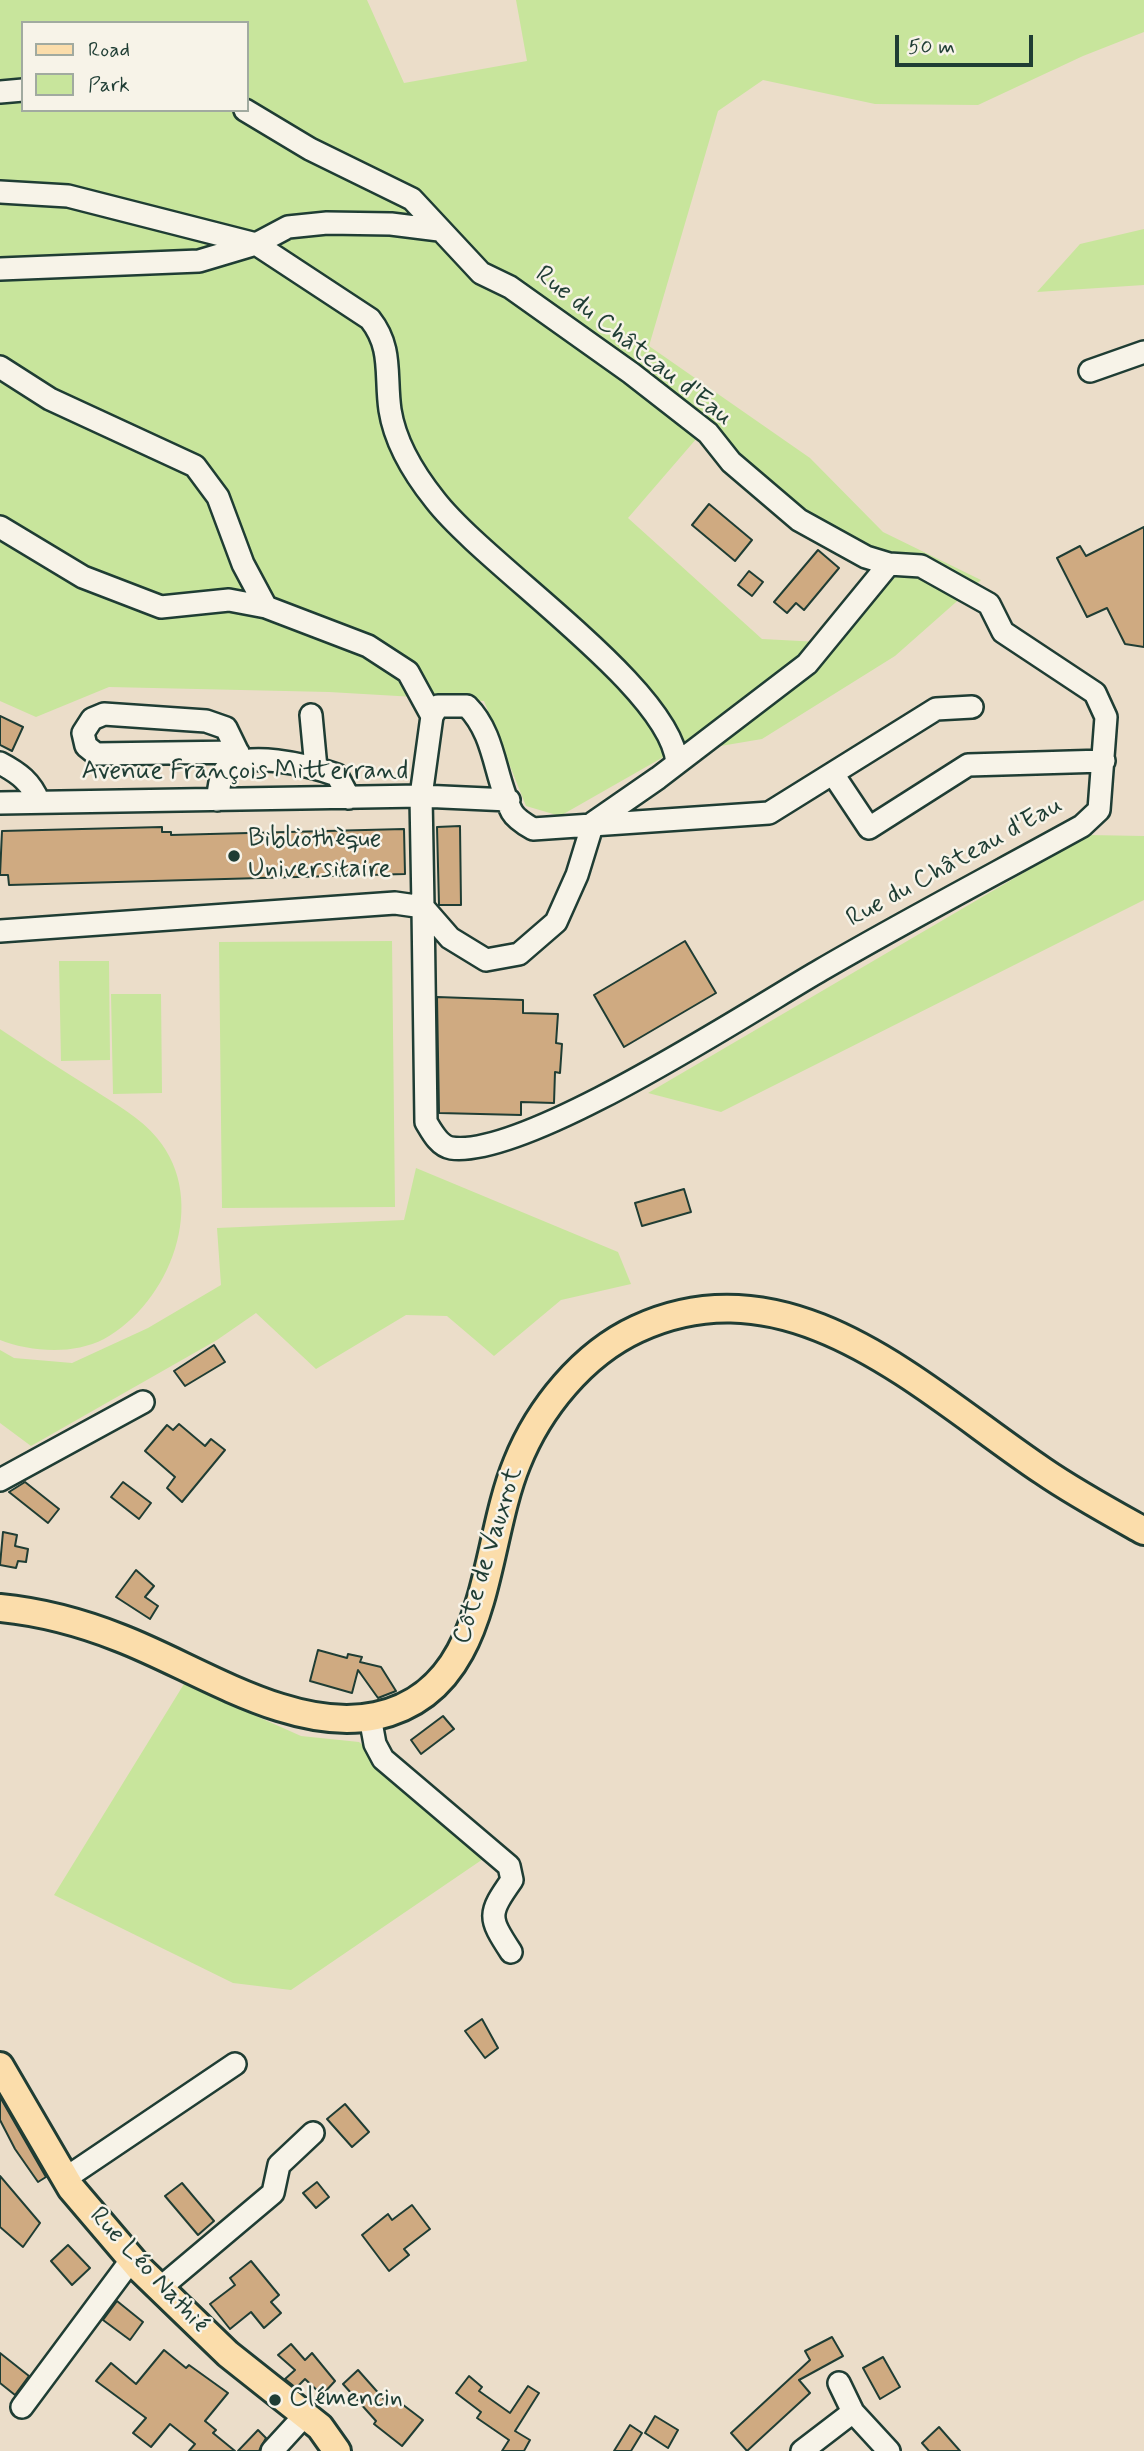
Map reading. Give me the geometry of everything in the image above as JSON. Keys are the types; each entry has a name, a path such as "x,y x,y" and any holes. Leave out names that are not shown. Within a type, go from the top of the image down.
{"main road":[{"name":"Côte de Vauxrot","path":"0,1608 71,1620 123,1639 286,1708 318,1718 370,1717 402,1706 425,1692 447,1673 464,1647 472,1629 496,1529 517,1462 554,1398 581,1368 636,1329 667,1318 719,1310 769,1313 806,1322 866,1347 912,1376 1044,1472 1144,1531"},
{"name":"Rue Léo Nathié","path":"0,2066 66,2178 132,2259 159,2289 228,2354 305,2415 338,2449"}],"street":[{"path":"0,92 21,90"},
{"name":"Rue du Château d'Eau","path":"248,112 310,149 412,199 481,273 510,287 708,433 731,462 799,520 866,557 889,564 920,566 989,604 1003,632 1095,693 1107,717 1098,810 1082,826 822,969 631,1083 535,1127 474,1147 449,1148 435,1137 426,1122 423,907"},
{"path":"0,192 68,196 256,244 370,319 382,335 389,374 390,410 402,450 435,500 481,550 599,650 661,723 676,749 677,764"},
{"path":"0,269 199,261 256,244 288,227 327,223 391,224 439,230"},
{"path":"1090,371 1144,352"},
{"path":"0,367 50,399 195,466 218,497 243,564 266,607"},
{"path":"0,527 83,577 161,607 229,600 266,607 378,653 408,673 432,716"},
{"path":"0,931 395,903 423,907 450,938 486,960 519,954 556,922 577,875 593,823 677,764 807,664 889,564"},
{"path":"509,800 421,796 432,716 438,706 467,706 480,719 509,800 513,814 533,830 593,823 769,813 936,709 972,707"},
{"path":"240,756 226,728 206,721 104,714 92,719 83,733 86,747 96,754 240,756 316,768 337,775 349,798"},
{"path":"311,715 316,768"},
{"path":"217,800 223,773 240,756"},
{"path":"833,774 869,828 968,765 1104,761"},
{"path":"0,764 18,772 33,787 39,802"},
{"name":"Avenue François Mitterrand","path":"0,803 421,796 423,907"},
{"path":"0,1480 143,1402"},
{"path":"370,1717 375,1744 383,1759 509,1866 512,1880 493,1907 493,1924 511,1952"},
{"path":"66,2178 235,2064"},
{"path":"159,2289 273,2193 279,2165 313,2133"},
{"path":"22,2407 132,2259"},
{"path":"839,2383 853,2413 889,2451"},
{"path":"802,2451 853,2413"},
{"path":"272,2451 305,2415"}],"green space":[{"path":"0,0 367,0 404,83 527,61 516,0 1144,0 1144,32 1083,56 978,105 875,104 763,80 718,111 649,346 810,458 883,532 981,580 895,656 762,739 667,755 560,816 526,806 484,701 329,692 109,687 36,717 0,701","holes":["697,438 879,566 820,642 762,639 628,518"]},
{"path":"1144,229 1144,285 1037,292 1080,244"},
{"path":"1088,835 1144,836 1144,900 721,1112 648,1093"},
{"path":"392,941 395,1207 222,1208 219,942"},
{"path":"59,961 109,961 110,1060 61,1061"},
{"path":"111,994 161,994 162,1093 113,1094"},
{"path":"0,1029 119,1106 151,1131 173,1163 180,1191 181,1220 175,1249 164,1276 148,1301 127,1323 104,1339 79,1348 38,1349 0,1340"},
{"path":"416,1168 618,1252 631,1284 561,1300 494,1356 447,1316 406,1315 316,1369 256,1313 217,1340 31,1446 0,1423 0,1350 14,1358 72,1363 148,1328 221,1285 217,1228 404,1220"},
{"path":"184,1684 301,1736 359,1742 486,1857 291,1990 233,1983 54,1895"}],"building":[{"path":"709,504 752,540 735,561 692,525"},
{"path":"1144,527 1144,647 1125,644 1107,608 1087,617 1057,558 1080,546 1086,556"},
{"path":"818,550 839,568 804,610 796,603 787,613 774,602"},
{"path":"749,571 763,582 752,596 738,585"},
{"path":"0,716 23,727 12,751 0,745"},
{"path":"460,826 461,905 439,905 437,827"},
{"path":"162,827 162,832 171,832 171,835 404,829 405,874 9,885 8,875 0,875 2,831"},
{"path":"685,941 716,993 624,1047 594,995"},
{"path":"437,997 523,1000 523,1013 558,1014 556,1043 562,1044 560,1073 555,1072 554,1103 521,1102 521,1115 439,1113"},
{"path":"684,1189 691,1212 642,1226 635,1203"},
{"path":"214,1345 225,1362 185,1386 174,1371"},
{"path":"179,1424 205,1446 211,1439 225,1450 182,1502 167,1488 175,1477 145,1451 167,1425 173,1430"},
{"path":"25,1482 59,1509 48,1523 9,1492"},
{"path":"123,1482 151,1503 139,1519 111,1497"},
{"path":"3,1532 17,1535 15,1546 28,1549 26,1562 18,1561 16,1568 0,1565"},
{"path":"136,1570 154,1586 145,1597 158,1606 150,1619 116,1597"},
{"path":"318,1650 347,1658 348,1654 362,1657 360,1662 381,1667 396,1691 378,1698 358,1670 352,1693 310,1681"},
{"path":"443,1716 454,1729 421,1754 411,1740"},
{"path":"482,2019 498,2048 485,2058 465,2031"},
{"path":"0,2097 46,2177 38,2182 15,2149 0,2120"},
{"path":"345,2104 369,2132 352,2147 327,2119"},
{"path":"0,2176 40,2223 23,2247 0,2227"},
{"path":"317,2182 329,2197 316,2208 303,2193"},
{"path":"182,2183 214,2221 198,2235 165,2196"},
{"path":"412,2205 430,2229 404,2249 409,2255 389,2271 362,2235 388,2214 392,2220"},
{"path":"68,2245 90,2268 72,2285 51,2261"},
{"path":"251,2261 279,2295 271,2302 281,2313 264,2328 251,2312 230,2329 210,2304 235,2285 230,2278"},
{"path":"117,2301 143,2322 130,2340 103,2320"},
{"path":"832,2337 843,2356 799,2380 810,2393 747,2451 731,2433 810,2360 805,2351"},
{"path":"291,2344 305,2360 312,2353 335,2381 322,2395 305,2379 296,2388 285,2379 295,2370 278,2355"},
{"path":"164,2350 186,2368 189,2365 228,2393 205,2421 216,2430 213,2433 235,2451 189,2451 195,2444 170,2424 151,2447 133,2433 146,2418 96,2381 111,2363 136,2384"},
{"path":"0,2353 29,2376 15,2395 0,2383"},
{"path":"883,2357 900,2387 880,2399 863,2368"},
{"path":"358,2370 389,2405 394,2398 423,2420 402,2446 374,2424 376,2421 343,2384"},
{"path":"469,2376 482,2387 479,2391 510,2413 528,2386 539,2393 515,2431 530,2440 524,2451 502,2451 509,2440 477,2418 481,2412 456,2393"},
{"path":"655,2416 678,2430 668,2448 645,2433"},
{"path":"630,2425 642,2433 631,2451 614,2451"},
{"path":"939,2427 960,2451 929,2451 922,2443"},
{"path":"258,2430 266,2438 259,2451 238,2451"}],"place":[{"name":"Bibliothèque Universitaire","path":"234,856"},
{"name":"Clémencin","path":"275,2400"}]}
